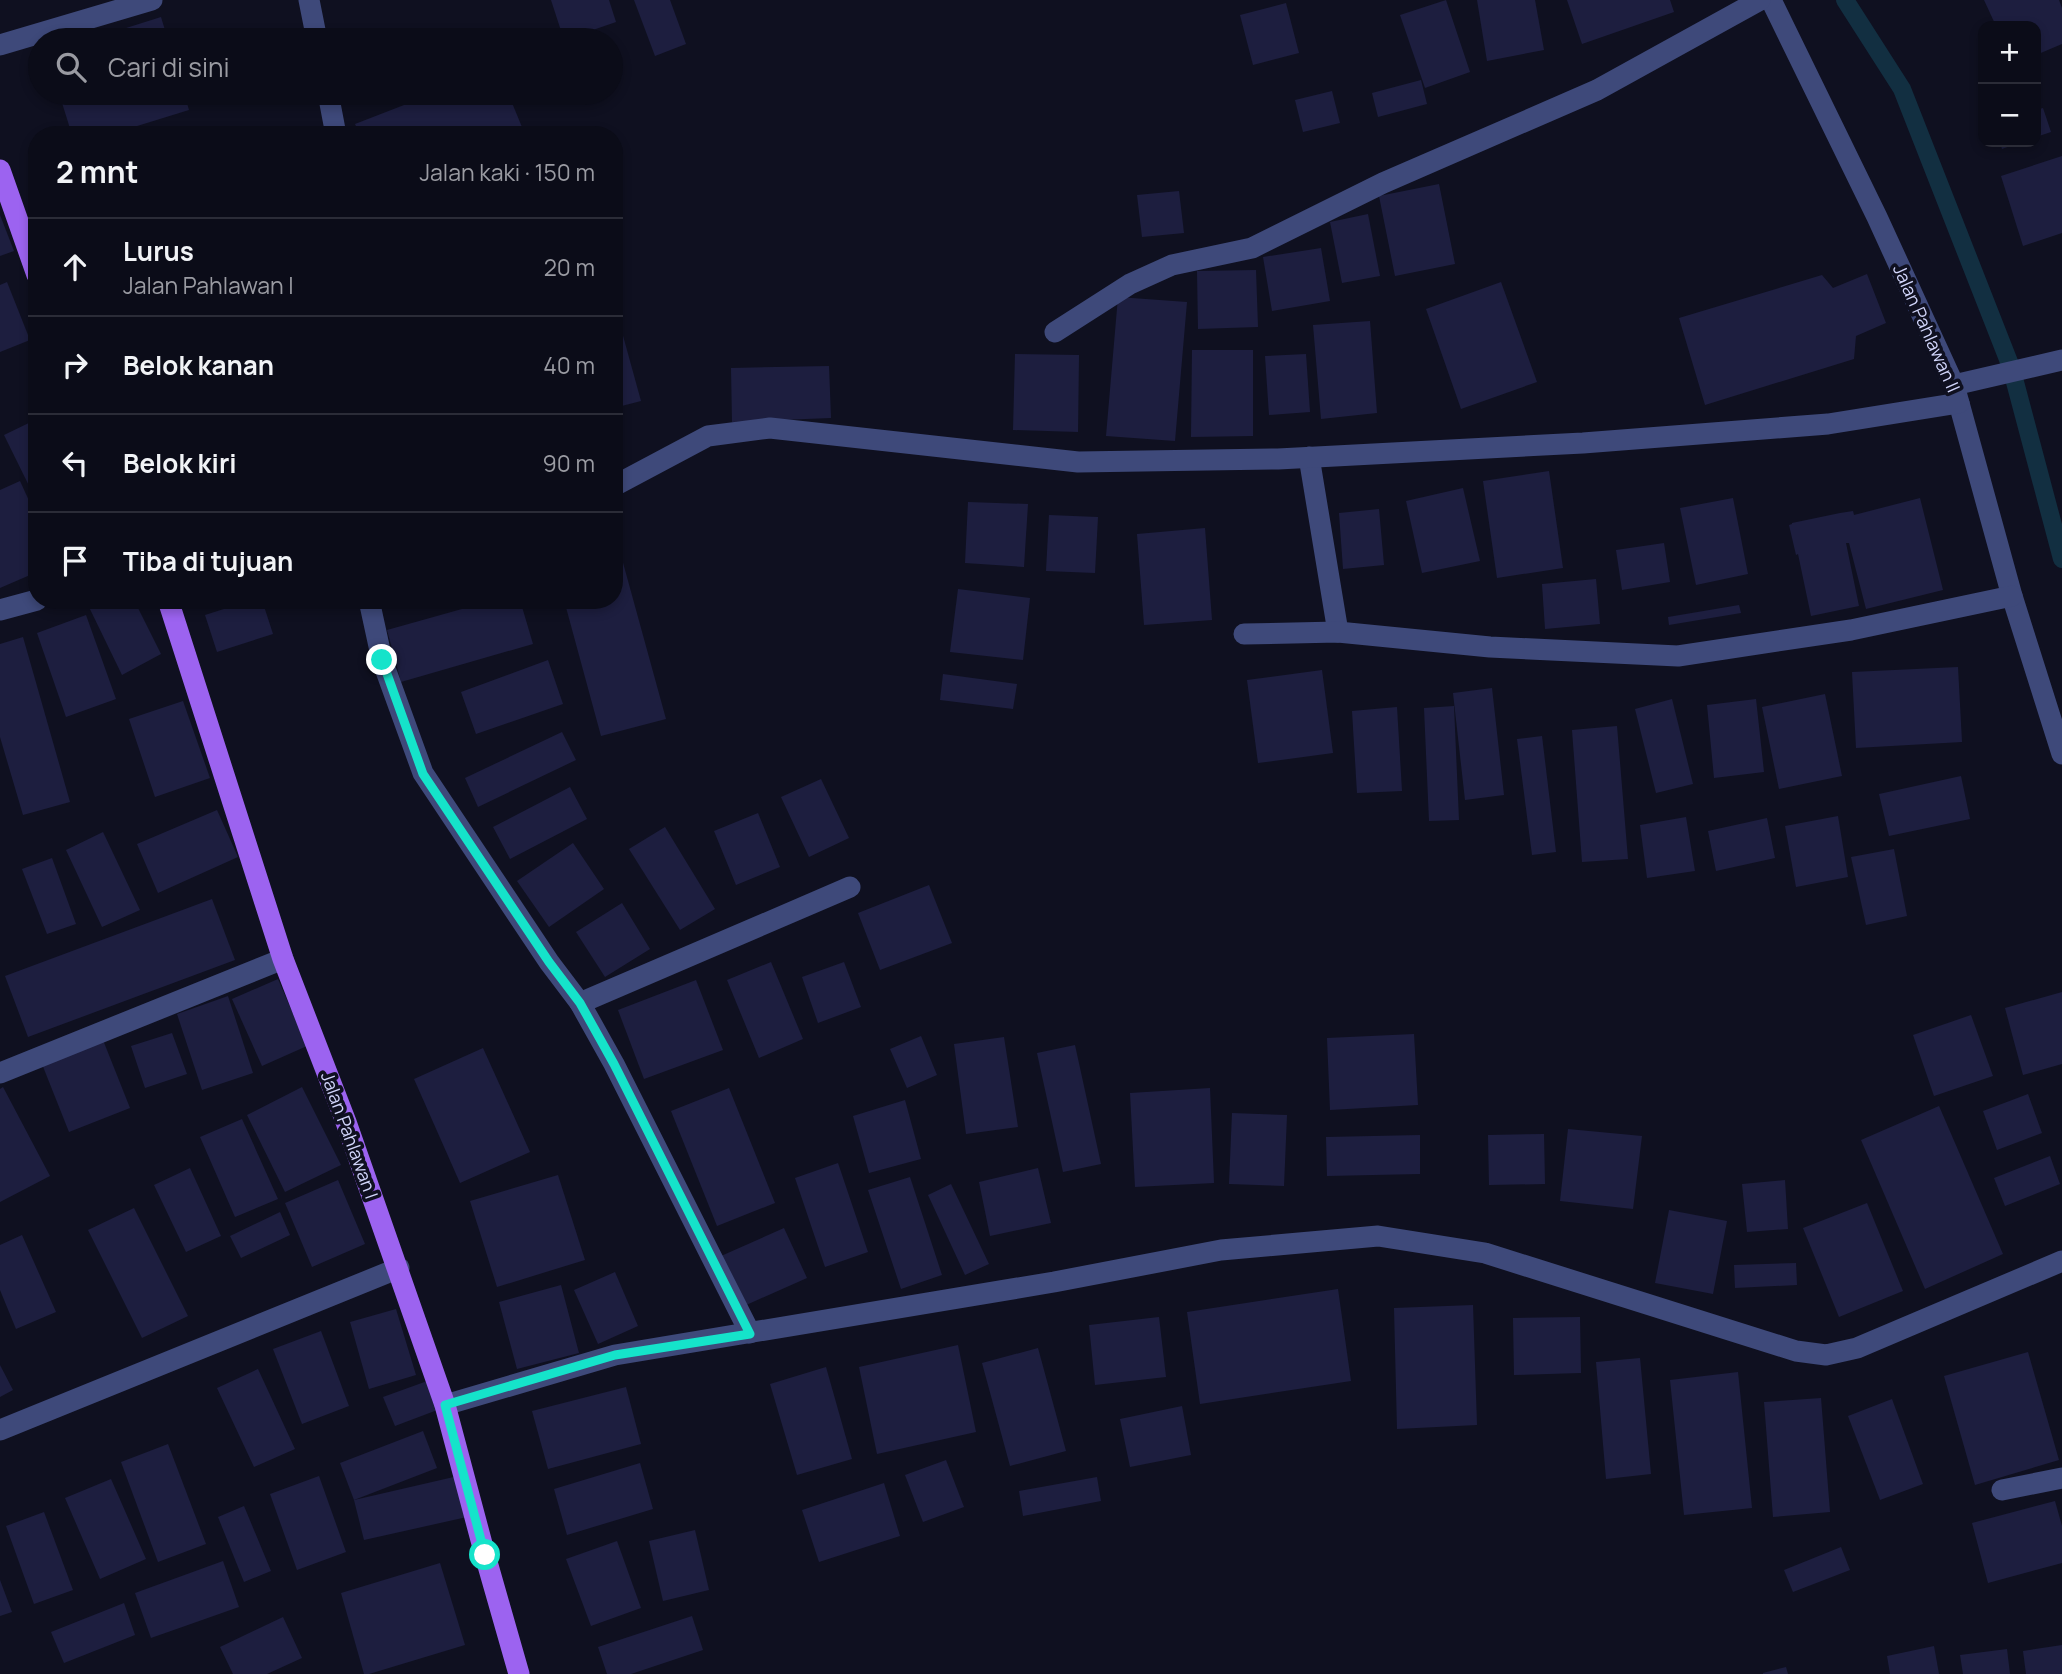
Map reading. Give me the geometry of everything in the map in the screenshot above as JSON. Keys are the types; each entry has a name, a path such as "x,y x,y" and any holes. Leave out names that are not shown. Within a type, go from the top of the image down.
{"main road":[{"path":"0,170 28,249"},
{"name":"Jalan Pahlawan I","path":"171,609 282,959 346,1122 445,1405 519,1674"}],"street":[{"path":"61,28 152,0"},
{"path":"309,0 315,28"},
{"path":"1055,332 1130,284 1172,265 1252,248 1383,183 1597,90 1760,0"},
{"name":"Jalan Pahlawan II","path":"1771,0 1848,155 1957,393 2011,596 2062,754"},
{"path":"0,46 28,38"},
{"path":"330,105 334,126"},
{"path":"623,481 708,436 770,428 1078,462 1310,457 1583,443 1828,424 1957,393 1987,377 2062,360"},
{"path":"1310,457 1338,632"},
{"path":"1244,634 1338,632 1490,647 1678,656 1851,630 2011,596"},
{"path":"0,610 28,602"},
{"path":"371,609 382,660 423,774 580,1003 614,1064 742,1335"},
{"path":"580,1003 850,887"},
{"path":"0,1073 282,959"},
{"path":"445,1405 615,1355 1054,1282 1221,1250 1378,1236 1485,1253 1796,1351 1826,1355 1857,1348 2062,1261"},
{"path":"0,1430 399,1268"},
{"path":"2002,1490 2062,1478"}],"building":[{"path":"551,0 609,0 616,22 599,28 560,28"},
{"path":"634,0 670,0 686,44 655,56"},
{"path":"1446,0 1470,72 1425,88 1400,15"},
{"path":"1477,0 1535,0 1544,50 1487,61"},
{"path":"1567,0 1670,0 1674,12 1582,44"},
{"path":"1984,0 2059,0 2062,8 2062,44 2041,53 2041,21 1994,21"},
{"path":"1286,3 1299,53 1253,65 1240,15"},
{"path":"161,17 164,28 126,28"},
{"path":"1421,80 1427,104 1378,117 1372,93"},
{"path":"1332,91 1340,123 1303,132 1295,100"},
{"path":"63,105 188,105 189,110 137,126 69,126"},
{"path":"404,105 513,105 522,126 356,126 355,124"},
{"path":"2041,109 2051,132 2041,135"},
{"path":"2062,156 2062,233 2023,246 2001,176"},
{"path":"1439,184 1455,264 1395,276 1379,196"},
{"path":"1179,191 1184,233 1142,237 1137,195"},
{"path":"1368,214 1380,276 1342,283 1330,222"},
{"path":"0,215 14,251 0,256"},
{"path":"1321,248 1330,301 1272,311 1263,257"},
{"path":"1256,270 1258,327 1198,329 1197,271"},
{"path":"1867,274 1886,323 1856,336 1854,359 1705,405 1679,318 1822,275 1833,288"},
{"path":"7,282 28,341 0,352 0,285"},
{"path":"1501,282 1537,382 1461,409 1426,309"},
{"path":"1118,297 1187,302 1175,441 1106,436"},
{"path":"1370,321 1377,413 1321,419 1313,325"},
{"path":"623,336 641,401 623,406"},
{"path":"1192,350 1253,350 1253,436 1191,437"},
{"path":"1015,354 1079,355 1078,432 1013,430"},
{"path":"1306,354 1310,412 1269,415 1265,356"},
{"path":"829,366 831,418 732,422 731,368"},
{"path":"28,423 28,484 4,435"},
{"path":"1549,471 1563,568 1497,578 1483,481"},
{"path":"20,481 28,498 28,576 0,588 0,490"},
{"path":"1463,488 1480,561 1422,573 1406,501"},
{"path":"1733,498 1748,574 1696,585 1680,508"},
{"path":"1920,498 1943,590 1866,609 1849,543 1846,543 1859,606 1811,616 1789,525 1853,511 1854,515"},
{"path":"968,502 1028,504 1024,567 965,563"},
{"path":"1379,509 1384,565 1343,569 1339,513"},
{"path":"1049,515 1098,517 1095,573 1046,571"},
{"path":"1205,528 1212,620 1144,625 1137,534"},
{"path":"1664,543 1670,582 1622,590 1616,550"},
{"path":"623,563 666,719 601,736 566,609 623,609"},
{"path":"1596,579 1600,624 1545,629 1542,584"},
{"path":"958,589 1030,598 1023,660 950,652"},
{"path":"1739,605 1741,613 1669,625 1668,617"},
{"path":"90,609 138,609 161,654 122,675"},
{"path":"224,609 265,609 273,634 217,652 205,615"},
{"path":"462,609 523,609 533,644 401,682 387,630"},
{"path":"86,615 116,699 66,717 37,633"},
{"path":"23,637 70,802 23,815 0,737 0,644"},
{"path":"548,660 563,704 476,734 461,692"},
{"path":"1958,667 1962,742 1856,748 1852,672"},
{"path":"1322,670 1333,753 1258,763 1247,680"},
{"path":"943,674 1017,684 1013,709 940,700"},
{"path":"1492,688 1504,795 1465,800 1453,693"},
{"path":"1825,694 1842,776 1779,789 1762,707"},
{"path":"1672,699 1693,784 1656,793 1635,709"},
{"path":"1756,699 1764,772 1714,778 1707,705"},
{"path":"183,701 210,778 155,797 129,719"},
{"path":"1454,706 1459,820 1429,821 1424,708"},
{"path":"1397,707 1402,791 1357,793 1352,711"},
{"path":"1617,726 1628,859 1582,862 1572,730"},
{"path":"562,732 576,760 478,807 465,778"},
{"path":"1542,736 1556,852 1532,855 1517,739"},
{"path":"1961,776 1970,819 1889,836 1879,794"},
{"path":"821,779 849,838 809,857 781,797"},
{"path":"570,787 587,819 510,859 493,827"},
{"path":"217,810 238,857 158,893 137,844"},
{"path":"758,813 780,867 736,885 714,831"},
{"path":"1838,816 1848,877 1796,887 1785,826"},
{"path":"1686,817 1695,871 1647,878 1640,825"},
{"path":"1767,818 1775,858 1716,871 1708,831"},
{"path":"665,827 715,909 680,930 629,849"},
{"path":"103,832 140,910 102,927 66,850"},
{"path":"573,843 604,889 549,927 517,881"},
{"path":"1894,849 1907,916 1866,925 1851,857"},
{"path":"52,858 76,924 47,934 22,869"},
{"path":"929,885 952,943 880,970 858,913"},
{"path":"212,899 235,960 28,1037 5,976"},
{"path":"622,903 650,949 605,977 576,932"},
{"path":"771,962 803,1039 759,1058 727,980"},
{"path":"844,962 861,1007 818,1023 802,977"},
{"path":"278,979 307,1046 262,1066 232,999"},
{"path":"696,980 723,1050 644,1079 618,1010"},
{"path":"2062,992 2062,1064 2023,1075 2005,1008"},
{"path":"228,996 253,1073 202,1090 177,1014"},
{"path":"1971,1015 1993,1076 1934,1096 1913,1035"},
{"path":"172,1033 187,1074 145,1088 131,1046"},
{"path":"1414,1034 1418,1105 1330,1110 1327,1038"},
{"path":"101,1035 130,1108 69,1132 40,1059"},
{"path":"921,1036 937,1075 907,1088 890,1049"},
{"path":"1004,1037 1018,1127 966,1134 954,1044"},
{"path":"1075,1045 1101,1164 1063,1172 1037,1053"},
{"path":"483,1048 530,1152 460,1183 414,1079"},
{"path":"3,1087 50,1176 0,1202 0,1089"},
{"path":"302,1087 341,1165 285,1192 247,1115"},
{"path":"729,1088 775,1203 717,1226 671,1111"},
{"path":"1210,1088 1214,1183 1135,1187 1130,1093"},
{"path":"2028,1094 2042,1133 1997,1150 1983,1111"},
{"path":"905,1100 921,1159 869,1173 853,1116"},
{"path":"1939,1106 2003,1254 1925,1289 1861,1140"},
{"path":"1232,1113 1287,1115 1284,1186 1229,1184"},
{"path":"242,1119 278,1199 235,1217 200,1137"},
{"path":"1568,1129 1642,1136 1633,1209 1560,1201"},
{"path":"1544,1134 1545,1184 1489,1185 1488,1135"},
{"path":"1420,1135 1420,1174 1327,1176 1326,1137"},
{"path":"2050,1156 2060,1184 2005,1206 1994,1178"},
{"path":"838,1163 868,1252 825,1267 795,1178"},
{"path":"190,1168 221,1236 186,1252 154,1185"},
{"path":"1038,1168 1051,1223 990,1236 979,1182"},
{"path":"558,1175 585,1260 497,1287 470,1201"},
{"path":"910,1177 942,1275 901,1289 868,1190"},
{"path":"338,1180 365,1244 312,1267 285,1203"},
{"path":"1785,1180 1788,1229 1747,1232 1742,1184"},
{"path":"951,1184 989,1264 965,1275 928,1195"},
{"path":"1867,1203 1903,1291 1839,1317 1803,1228"},
{"path":"134,1208 188,1316 142,1338 88,1230"},
{"path":"1669,1210 1727,1221 1713,1294 1655,1283"},
{"path":"280,1212 290,1235 241,1258 230,1236"},
{"path":"784,1228 807,1278 744,1306 721,1256"},
{"path":"22,1235 56,1312 16,1329 0,1290 0,1245"},
{"path":"1796,1263 1797,1285 1735,1288 1734,1265"},
{"path":"615,1272 638,1326 598,1344 574,1290"},
{"path":"561,1285 579,1353 517,1369 499,1302"},
{"path":"1338,1289 1351,1381 1200,1404 1187,1312"},
{"path":"1473,1305 1477,1425 1397,1429 1394,1308"},
{"path":"396,1309 416,1375 369,1389 350,1322"},
{"path":"1159,1317 1166,1377 1095,1385 1089,1325"},
{"path":"1580,1317 1581,1373 1514,1375 1513,1318"},
{"path":"321,1331 349,1406 302,1424 273,1349"},
{"path":"958,1345 976,1432 877,1454 859,1367"},
{"path":"1038,1348 1066,1451 1010,1466 982,1363"},
{"path":"2028,1352 2059,1460 1975,1485 1944,1376"},
{"path":"1640,1358 1651,1474 1606,1479 1596,1362"},
{"path":"0,1365 13,1390 0,1397"},
{"path":"826,1367 852,1459 797,1475 770,1384"},
{"path":"258,1369 295,1449 254,1467 217,1388"},
{"path":"1738,1372 1752,1508 1684,1515 1670,1380"},
{"path":"430,1380 440,1409 395,1426 383,1397"},
{"path":"626,1387 641,1444 548,1469 532,1411"},
{"path":"1821,1398 1830,1512 1773,1517 1764,1402"},
{"path":"1892,1399 1923,1484 1880,1500 1848,1416"},
{"path":"1182,1406 1191,1455 1130,1467 1120,1419"},
{"path":"423,1431 437,1468 354,1500 340,1463"},
{"path":"168,1444 206,1544 158,1562 121,1462"},
{"path":"946,1460 964,1507 923,1522 905,1475"},
{"path":"640,1463 653,1509 567,1535 554,1489"},
{"path":"319,1476 346,1552 297,1570 270,1494"},
{"path":"458,1476 467,1517 364,1540 354,1500"},
{"path":"1097,1477 1101,1501 1023,1516 1019,1491"},
{"path":"111,1479 146,1559 100,1579 65,1498"},
{"path":"884,1483 900,1536 819,1562 802,1510"},
{"path":"2055,1501 2062,1526 2062,1563 1988,1583 1972,1523"},
{"path":"244,1506 271,1571 244,1582 218,1517"},
{"path":"44,1512 73,1590 34,1604 6,1526"},
{"path":"695,1530 709,1590 663,1601 649,1541"},
{"path":"617,1541 641,1608 591,1626 566,1559"},
{"path":"1841,1547 1850,1570 1793,1592 1784,1570"},
{"path":"223,1561 239,1607 151,1638 135,1593"},
{"path":"440,1563 465,1645 364,1674 341,1593"},
{"path":"0,1580 12,1612 0,1616"},
{"path":"124,1603 135,1635 64,1663 51,1632"},
{"path":"692,1616 703,1650 631,1674 607,1674 598,1647"},
{"path":"283,1617 302,1658 267,1674 233,1674 220,1647"},
{"path":"2062,1645 2062,1674 2026,1674 2023,1651"},
{"path":"1934,1646 1939,1674 1890,1674 1887,1656"},
{"path":"2007,1649 2010,1674 1963,1674 1960,1655"},
{"path":"1786,1667 1788,1674 1763,1674 1763,1673"}],"waterway":[{"path":"1845,0 1902,89 2011,367 2062,559"}],"route":[{"path":"382,660 423,774 549,962 580,1003 614,1064 750,1334 615,1355 445,1405 485,1555"}]}
